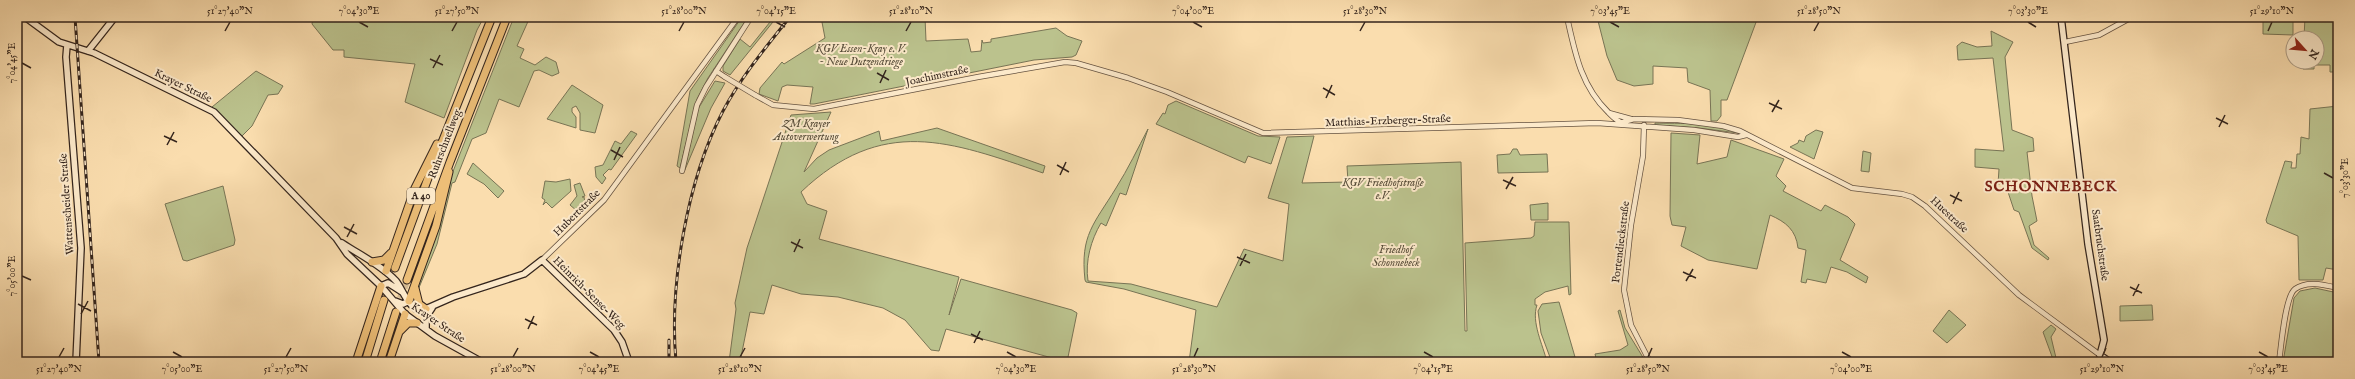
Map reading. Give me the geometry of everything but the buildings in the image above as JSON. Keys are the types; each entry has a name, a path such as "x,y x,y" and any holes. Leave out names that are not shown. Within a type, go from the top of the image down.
{"highway":[{"name":"Ruhrschnellweg","path":"395,268 448,124 492,17"},
{"name":"Ruhrschnellweg","path":"407,280 450,162 507,17"},
{"path":"386,271 418,182 448,124"},
{"path":"409,301 436,226 448,181 450,162"},
{"path":"372,262 385,259 393,250"},
{"path":"415,284 416,300 420,306 426,310"},
{"path":"356,362 381,286"},
{"path":"365,362 384,300"},
{"path":"380,362 396,312"},
{"path":"389,362 405,314"},
{"path":"397,338 405,324 417,323"}],"main road":[{"name":"Krayer Straße","path":"25,17 53,38 67,45 88,51 214,112 340,242 347,254 381,286 405,314 427,330 482,362"},
{"path":"88,51 115,17"},
{"name":"Saatbruchstraße","path":"2062,17 2088,244 2104,340 2100,354"},
{"name":"Wattenscheider Straße","path":"67,45 66,59 80,244 76,362"},
{"name":"Krayer Straße","path":"340,242 386,271 396,281 409,301"},
{"name":"Hubertstraße","path":"426,310 435,305 524,274 542,260"},
{"name":"Heinrich-Sense-Weg","path":"542,260 614,330 625,347 629,362"},
{"path":"381,286 386,271"},
{"path":"381,286 385,283 390,283 404,294"},
{"path":"394,301 403,304 409,301"},
{"path":"409,301 416,310 422,312 426,310"},
{"path":"405,314 409,301"},
{"path":"427,330 425,325 426,317 435,305"},
{"name":"Huestraße","path":"2100,354 2110,362"}],"street":[{"name":"Hubertstraße","path":"542,260 604,200 738,17"},
{"path":"682,171 697,105 751,17"},
{"path":"1567,17 1585,82 1592,95 1619,123 1644,127"},
{"path":"2065,42 2099,35 2132,17"},
{"name":"Joachimstraße","path":"716,72 755,96 774,105 814,110 978,77 1065,62 1076,63 1119,75 1168,92"},
{"name":"Matthias-Erzberger-Straße","path":"1168,92 1263,133 1619,123 1634,120 1645,120"},
{"path":"1608,112 1634,120"},
{"name":"Huestraße","path":"1645,120 1715,124 1740,131 1852,188 1902,194 1918,200 2020,294 2100,354"},
{"name":"Portendieckstraße","path":"1645,120 1643,156 1631,225 1624,290 1631,325 1650,362"},
{"name":"Huestraße","path":"1644,127 1694,130 1738,137 1746,135"},
{"path":"2278,362 2290,296 2298,287 2317,284 2338,288"}],"green space":[{"path":"313,17 484,17 477,30 444,118 405,102 415,64 344,57 344,50 333,50 312,24"},
{"path":"514,17 530,17 517,46 524,49 520,58 535,65 546,57 556,62 559,73 552,76 539,70 534,71 519,107 499,99 486,133 472,139 455,182 452,183 437,244 418,290 417,285 450,179"},
{"path":"742,17 748,17 708,78 697,99 680,168 677,166 690,91"},
{"path":"774,17 777,17 730,75 723,71 723,66 740,39 750,47"},
{"name":"KGV Essen-Kray e. V. - Neue Dutzendriege","path":"821,17 832,20 842,17 925,17 926,41 968,39 971,52 981,51 982,40 983,43 991,42 991,39 1056,28 1067,36 1082,41 1076,55 1072,57 1034,60 814,104 810,104 813,87 787,85 782,87 778,101 759,94 760,88 782,62 784,64 825,38"},
{"path":"1597,17 1758,17 1727,100 1721,100 1721,116 1717,121 1711,121 1710,90 1688,82 1687,68 1653,66 1653,84 1634,86 1617,80 1607,56"},
{"path":"2263,17 2293,17 2293,30 2285,30 2285,35 2263,34"},
{"path":"2305,17 2338,17 2338,72 2330,72 2330,65 2325,65 2325,30 2304,30"},
{"path":"1991,31 2013,42 2005,57 2012,130 2033,138 2034,151 2027,152 2032,196 2037,221 2029,226 2034,245 2049,258 2048,260 2032,248 2019,212 2014,210 2005,183 1998,184 1999,169 1975,167 1975,149 2004,151 1993,58 1958,60 1957,46 1962,42 1977,47 1992,46"},
{"path":"256,71 283,86 278,94 268,95 252,126 240,138 212,107"},
{"path":"715,81 725,83 711,108 684,172 698,109"},
{"path":"572,85 603,105 595,133 580,130 580,113 576,106 572,108 572,112 576,117 576,128 547,119"},
{"path":"1176,101 1258,136 1280,137 1271,164 1248,156 1245,163 1156,124 1163,113 1165,114 1168,105"},
{"path":"2338,106 2338,270 2326,268 2323,280 2299,280 2298,236 2267,223 2266,220 2285,161 2292,162 2291,168 2296,168 2297,154 2300,154 2301,137 2309,139 2310,109"},
{"name":"ZM Krayer Autoverwertung","path":"831,112 804,172 817,158 829,150 879,131 881,141 937,128 1045,166 1043,173 1009,161 947,145 918,142 889,144 860,152 831,168 801,192 807,204 827,211 819,239 959,277 949,315 961,279 1072,310 1077,313 1067,362 946,329 939,351 931,350 905,320 883,308 838,297 801,294 772,285 764,314 750,312 740,362 729,362 736,309 735,303 747,248 791,115"},
{"path":"1655,123 1710,125 1731,129 1738,133 1699,128 1655,125"},
{"path":"1148,129 1126,195 1120,193 1106,226 1101,223 1094,236 1088,258 1088,281 1131,284 1217,307 1244,249 1283,261 1289,204 1268,198 1287,137 1314,136 1302,183 1348,182 1347,166 1461,162 1465,331 1467,331 1465,243 1531,238 1534,236 1535,222 1569,222 1571,294 1569,295 1568,286 1545,292 1535,299 1535,305 1537,305 1535,319 1536,326 1547,362 1189,362 1196,310 1124,289 1086,282 1085,280 1085,252 1090,231 1125,173"},
{"path":"1816,130 1823,132 1814,159 1790,147 1798,143 1799,140 1804,142 1806,136"},
{"path":"631,131 637,134 611,170 609,169 603,175 606,178 602,184 596,177 595,167 603,165 615,141 621,144"},
{"path":"1671,133 1700,135 1697,164 1727,157 1731,140 1784,159 1776,176 1786,186 1783,191 1821,211 1825,205 1848,217 1855,224 1840,260 1868,277 1866,283 1847,272 1831,267 1826,283 1807,279 1806,283 1801,282 1806,250 1798,248 1795,236 1789,227 1770,215 1757,269 1708,260 1681,246 1686,227 1672,225 1670,216"},
{"path":"1513,149 1517,149 1520,155 1547,154 1548,172 1498,173 1497,155 1510,154"},
{"path":"1863,151 1871,153 1869,172 1861,171"},
{"path":"473,163 504,191 498,198 484,184 467,174"},
{"path":"570,179 571,191 552,208 546,202 543,205 545,200 542,198 545,181 556,182"},
{"path":"580,183 585,196 582,197 584,197 585,203 577,211 570,205 577,196 574,185"},
{"path":"223,186 235,240 234,245 187,261 183,260 165,204"},
{"path":"1548,203 1548,220 1531,220 1530,205"},
{"path":"2315,288 2338,293 2338,362 2283,362 2294,298 2300,291"},
{"path":"1559,302 1575,357 1551,360 1541,333 1538,311 1542,304"},
{"path":"2152,305 2153,320 2120,321 2120,306"},
{"path":"1620,310 1625,328 1644,359 1634,362 1597,362 1595,354 1620,350 1628,345 1618,311"},
{"path":"1949,310 1966,325 1947,343 1933,331"},
{"path":"2051,325 2056,329 2051,337 2057,362 2054,362 2043,332"}],"tunnel":[{"path":"384,300 395,268"},
{"path":"397,308 407,280"}],"railway":[{"path":"75,17 99,362"},
{"path":"676,362 675,300 678,267 690,200 699,168 710,138 730,98 754,62 790,17"},
{"path":"669,340 669,362"}],"district":[{"name":"SCHONNEBECK","path":"2051,186"}],"park label":[{"name":"KGV Friedhofstraße e.V.","path":"1383,189"},
{"name":"Friedhof Schonnebeck","path":"1396,256"}]}
